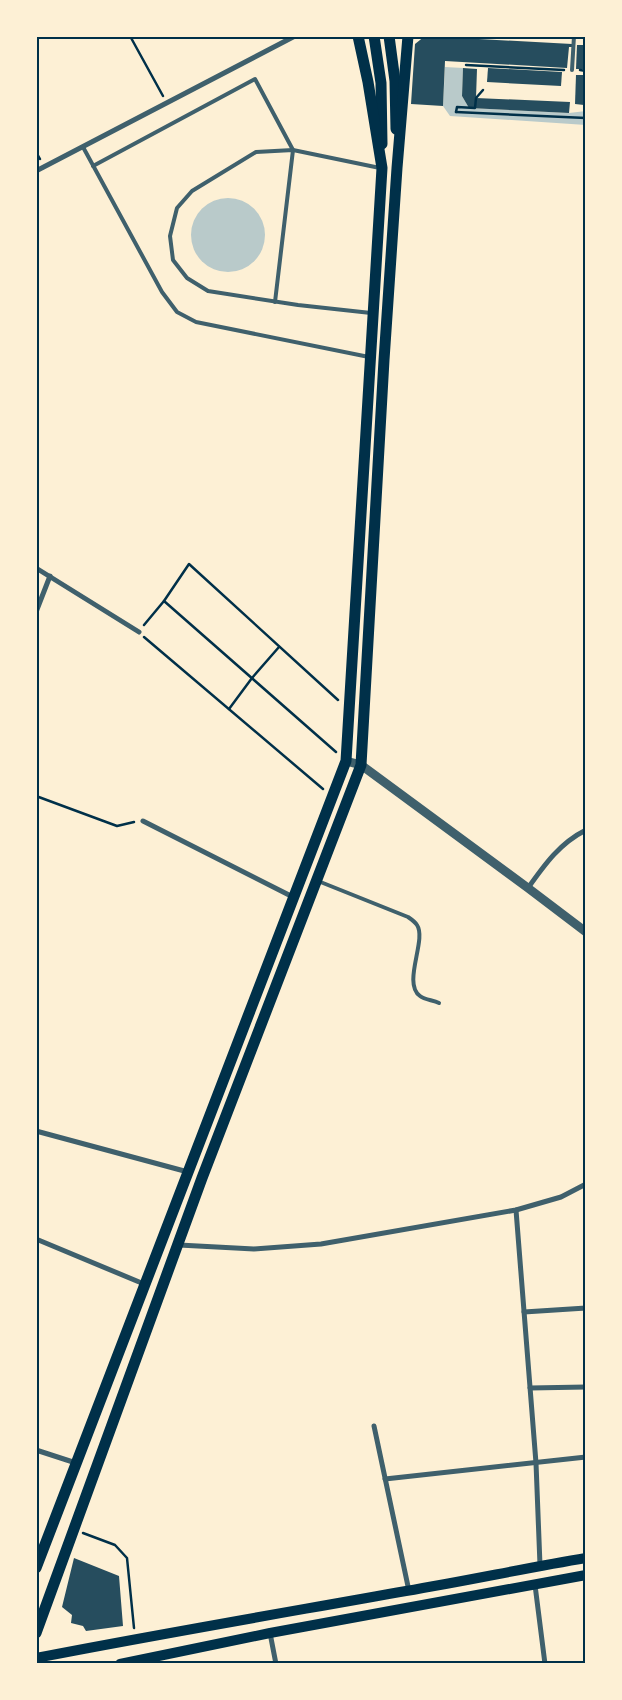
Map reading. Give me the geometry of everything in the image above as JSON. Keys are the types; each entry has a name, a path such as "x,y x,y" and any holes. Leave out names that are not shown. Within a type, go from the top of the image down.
{"main road":[{"path":"358,36 368,82 382,168"},
{"path":"36,1568 346,761 382,168 381,83 374,36"},
{"path":"389,36 395,81 397,168"},
{"path":"403,36 406,66"},
{"path":"36,1633 178,1244 361,765 397,168 408,36"},
{"path":"36,1658 586,1558"},
{"path":"120,1664 270,1633 586,1575"}],"street":[{"path":"36,171 295,36"},
{"path":"36,568 139,632"},
{"path":"36,612 50,576"},
{"path":"346,761 361,765 586,932"},
{"path":"143,821 294,898"},
{"path":"528,888 557,850 574,836 586,830"},
{"path":"36,1130 188,1172"},
{"path":"178,1244 254,1249 321,1244 516,1210 561,1197 586,1184"},
{"path":"516,1210 536,1463 540,1565"},
{"path":"36,1239 145,1284"},
{"path":"524,1312 586,1308"},
{"path":"530,1388 586,1387"},
{"path":"374,1426 409,1591"},
{"path":"36,1450 77,1463"},
{"path":"385,1479 586,1457"},
{"path":"535,1585 545,1664"},
{"path":"270,1633 276,1664"}],"lane":[{"path":"572,70 574,36"},
{"path":"93,166 255,79 293,150 275,302"},
{"path":"83,147 162,292 177,312 196,322 371,358"},
{"path":"373,314 275,302 208,291 187,278 173,260 170,236 177,208 192,191 256,152 293,150 382,168"},
{"path":"316,881 412,920 417,925 419,932 414,967 416,991 420,996 439,1003"}],"path":[{"path":"130,36 166,103"},
{"path":"466,65 586,71"},
{"path":"483,90 476,98 475,108 457,107 456,112 586,118"},
{"path":"332,797 139,632 164,601 189,564 350,710"},
{"path":"164,601 346,761"},
{"path":"229,709 252,678 279,647"},
{"path":"36,796 117,826 143,821"},
{"path":"75,1530 115,1546 127,1558 135,1639"}],"shaded area":[{"path":"445,67 463,68 462,96 469,108 569,113 586,111 586,125 450,116 443,106"},
{"path":"228,198 242,201 254,209 262,221 265,235 262,249 254,261 242,269 228,272 214,269 202,261 194,249 191,235 194,221 202,209 214,201"}],"building":[{"path":"425,36 572,44 572,47 569,47 567,68 445,61 443,106 411,104 415,44"},
{"path":"577,45 586,45 586,69 576,69"},
{"path":"463,68 477,69 476,98 570,102 569,113 469,108 462,96"},
{"path":"488,68 562,72 561,86 487,82"},
{"path":"576,75 585,75 584,105 575,104"},
{"path":"74,1558 119,1576 123,1626 86,1631 83,1626 71,1623 72,1615 62,1607"}]}
